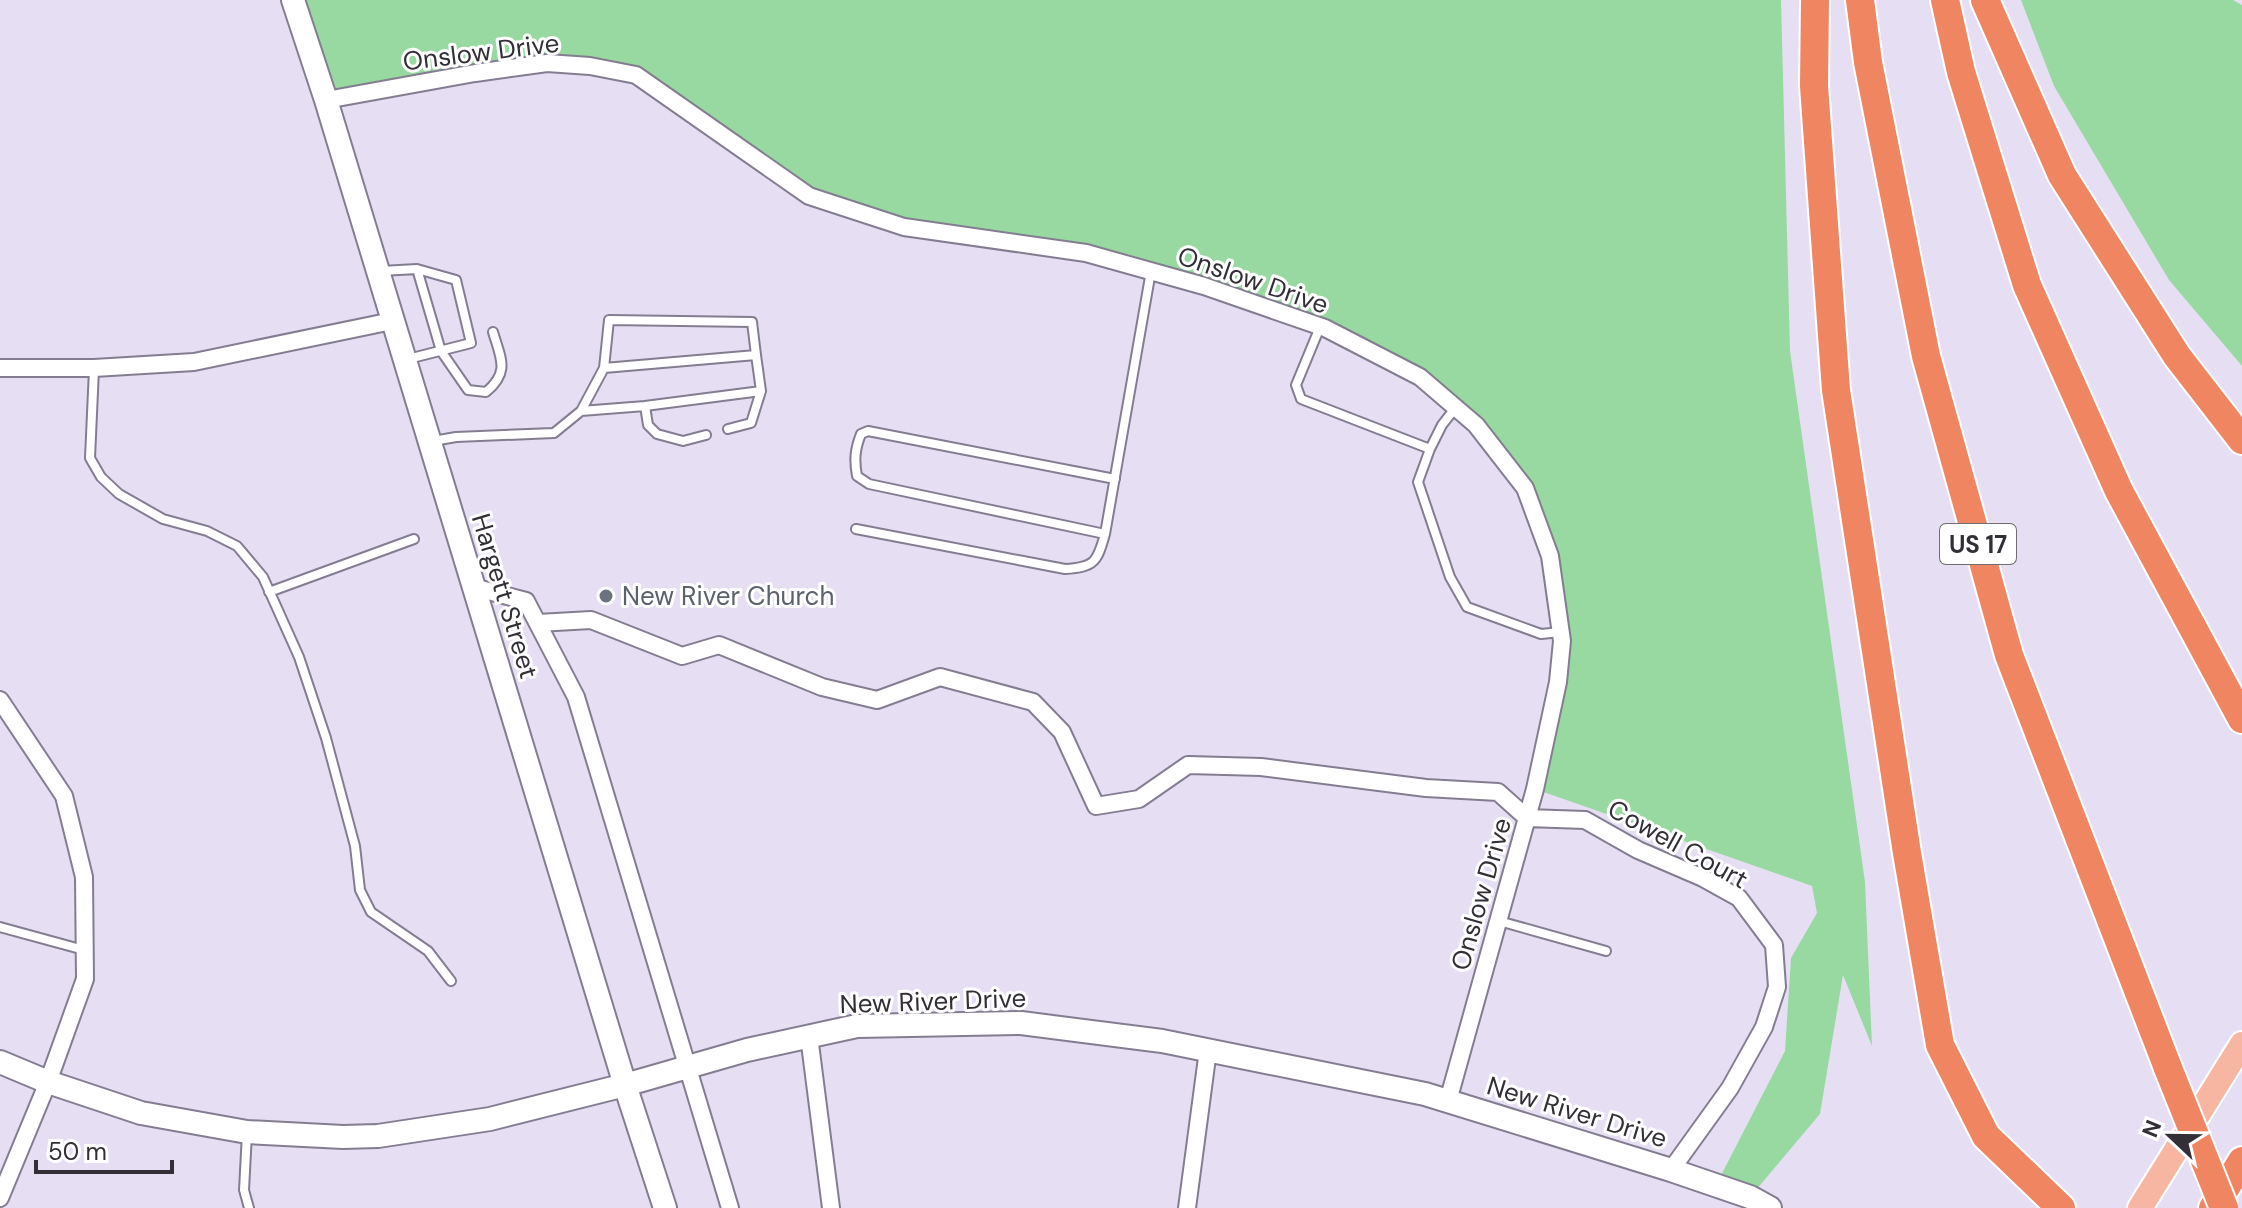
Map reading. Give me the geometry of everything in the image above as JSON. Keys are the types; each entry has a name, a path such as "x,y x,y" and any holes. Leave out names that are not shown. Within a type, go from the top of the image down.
{"highway":[{"path":"1815,0 1814,86 1836,390 1907,853 1940,1045 1986,1136 2061,1208"},
{"name":"US 17","path":"1860,0 1868,62 1926,356 2009,655 2224,1208"},
{"path":"1945,0 1961,72 2027,285 2119,491 2242,719"},
{"path":"1985,0 2062,175 2177,356 2242,440"},
{"path":"2213,1208 2242,1161"}],"main road":[{"path":"2140,1208 2242,1044"}],"street":[{"name":"Hargett Street","path":"293,0 665,1208"},
{"name":"Onslow Drive","path":"326,100 547,63 590,66 636,75 809,196 904,227 1086,253 1204,286 1320,327 1420,377 1456,407 1476,425 1525,488 1550,556 1562,641 1558,682 1527,818 1448,1101"},
{"path":"0,368 94,368 194,362 392,321"},
{"path":"473,587 526,601 576,697 730,1208"},
{"path":"538,623 591,620 682,656 719,645 822,687 877,700 940,677 1033,702 1062,732 1096,806 1139,799 1188,765 1261,767 1426,788 1498,792 1527,818"},
{"path":"0,700 64,796 84,877 85,950 85,979 48,1082 0,1198"},
{"name":"Cowell Court","path":"1527,818 1585,820 1638,850 1703,878 1739,898 1774,945 1777,987 1764,1027 1730,1088 1671,1170"},
{"name":"New River Drive","path":"0,1062 48,1082 141,1113 247,1132 378,1136 490,1119 747,1050 857,1026 1021,1023 1162,1041 1425,1094 1671,1170 1750,1197 1770,1208"},
{"path":"809,1036 831,1208"},
{"path":"1187,1208 1208,1050"}],"lane":[{"path":"417,269 441,351 468,390 486,392 497,383 503,368 493,332"},
{"path":"377,271 417,269 456,280 471,343 403,360"},
{"path":"856,529 1065,569 1084,567 1094,561 1101,551 1105,534 1151,271"},
{"path":"428,441 554,433 581,411 604,368 609,320 752,322 761,391 751,423 728,429"},
{"path":"1320,327 1296,385 1301,399 1430,449"},
{"path":"604,368 756,355"},
{"path":"94,368 90,458 101,477 119,494 163,519 207,531 237,546 263,577 299,657 326,738 355,846 360,890 371,912 428,951 451,981"},
{"path":"581,411 761,391"},
{"path":"645,406 648,425 657,434 683,441 706,435"},
{"path":"1456,407 1442,425 1418,482 1450,577 1467,607 1541,634 1561,632"},
{"path":"1105,534 869,484 857,476 854,461 856,445 861,434 868,431 1115,479"},
{"path":"269,592 414,539"},
{"path":"1498,920 1606,951"},
{"path":"0,927 85,950"},
{"path":"247,1132 244,1190 249,1208"}],"green space":[{"path":"293,0 1781,0 1790,351 1865,882 1872,1046 1843,975 1820,1114 1750,1197 1716,1185 1785,1051 1791,958 1817,913 1812,886 1535,789 1558,682 1558,611 1525,488 1420,377 1325,328 1086,253 904,227 809,196 636,75 547,63 326,100"},
{"path":"2021,0 2233,0 2242,5 2242,366 2169,280 2054,86"}],"place":[{"name":"New River Church","path":"606,596"}]}
